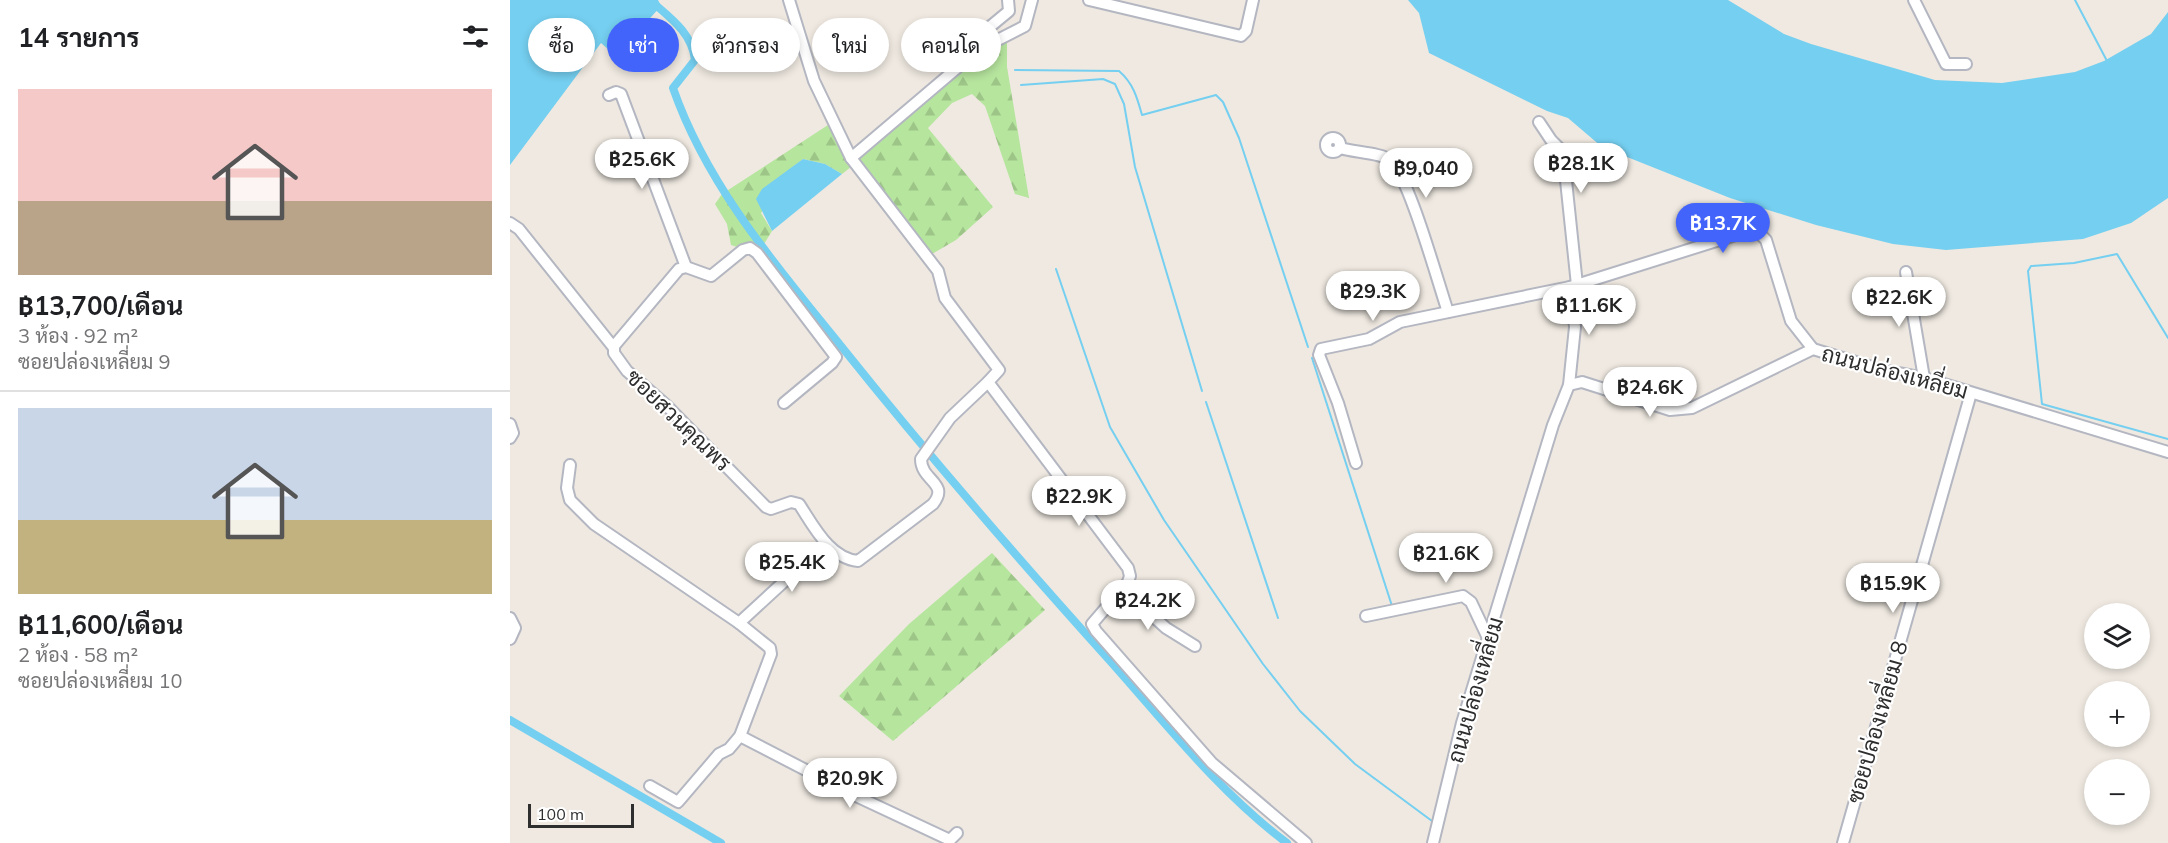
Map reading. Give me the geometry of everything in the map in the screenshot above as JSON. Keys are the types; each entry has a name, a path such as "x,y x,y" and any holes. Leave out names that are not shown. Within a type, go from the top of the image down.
{"street":[{"path":"789,0 814,81 851,158 938,271 945,298 999,370 988,382 1128,568 1130,576 1092,624 1096,632 1212,764 1306,843"},
{"path":"1000,18 1009,10 1008,0"},
{"path":"1001,39 1025,26 1032,0"},
{"path":"1089,0 1241,36 1246,31 1253,0"},
{"path":"1914,0 1946,64 1966,64"},
{"path":"851,158 954,72"},
{"path":"609,94 616,92 621,94 686,267 711,276 743,250 750,248 758,253 834,351 836,357 832,363 784,403"},
{"path":"1539,122 1551,140 1563,152 1575,327 1569,385"},
{"path":"1340,148 1384,157 1396,167 1409,193 1448,312"},
{"path":"510,223 519,229 614,348"},
{"path":"1356,463 1335,394 1319,356 1320,350 1370,339 1400,322 1573,286 1745,232 1755,232 1766,240 1791,321 1813,349"},
{"name":"ซอยสวนคุณพร","path":"686,267 679,268 617,339 614,348 627,371 661,401 766,507 775,509 795,502 826,543 844,557 858,561 933,504 939,496 939,489 924,471 921,459 950,418 988,382"},
{"path":"1906,272 1923,378"},
{"name":"ถนนปล่องเหลี่ยม","path":"1433,843 1462,723 1553,425 1569,385 1582,382 1670,410 1692,408 1813,349 1861,364 1923,378 2168,452"},
{"name":"ซอยปล่องเหลี่ยม 8","path":"1843,843 1971,393"},
{"path":"510,424 513,433 510,438"},
{"path":"570,465 567,488 575,506 624,547 767,644 771,654 740,736 729,749 719,754 678,802 650,786"},
{"path":"739,623 826,543"},
{"path":"1122,588 1166,628 1195,646"},
{"path":"1366,616 1463,596 1471,602 1488,638"},
{"path":"510,618 515,628 510,639"},
{"path":"740,736 856,796 950,840 957,833"}],"green space":[{"path":"1007,29 1007,67 1029,198 1015,194 985,106 972,94 952,103 928,128 993,207 956,240 932,254 852,150 949,72 1001,72 1001,33"},
{"path":"828,125 851,167 842,174 825,164 803,159 793,167 761,213 772,231 764,244 737,247 731,245 727,224 715,204 722,194"},
{"path":"992,553 1045,610 893,741 839,696 909,624"}],"water":[{"path":"510,0 658,0 661,6 650,18 607,18 607,48 601,43 595,51 595,18 528,18 528,72 579,72 510,165"},
{"path":"1408,0 1728,0 1784,34 1811,44 1935,80 2002,83 2075,72 2104,61 2151,34 2168,12 2168,198 2131,223 2083,239 1946,250 1893,244 1816,225 1730,198 1602,147 1568,118 1547,111 1429,53 1419,13"},
{"path":"803,159 825,164 842,174 772,231 756,199 762,189"}],"waterway":[{"path":"650,0 672,19 684,33 693,50 695,60 673,88 687,124 724,192 769,255 905,424 1168,728 1213,777 1261,823 1287,843"},
{"path":"2075,0 2107,61"},
{"path":"1015,70 1119,71 1131,85 1142,115 1216,95 1223,102 1239,138 1308,347"},
{"path":"1021,85 1103,79 1115,84 1124,104 1135,167 1202,391"},
{"path":"2168,338 2117,254 2074,263 2031,266 2028,271 2042,404 2168,439"},
{"path":"1056,269 1110,427 1164,520 1263,664 1300,711 1355,764 1432,821"},
{"path":"1312,358 1392,606"},
{"path":"1206,402 1278,618"},
{"path":"510,720 721,843"}]}
